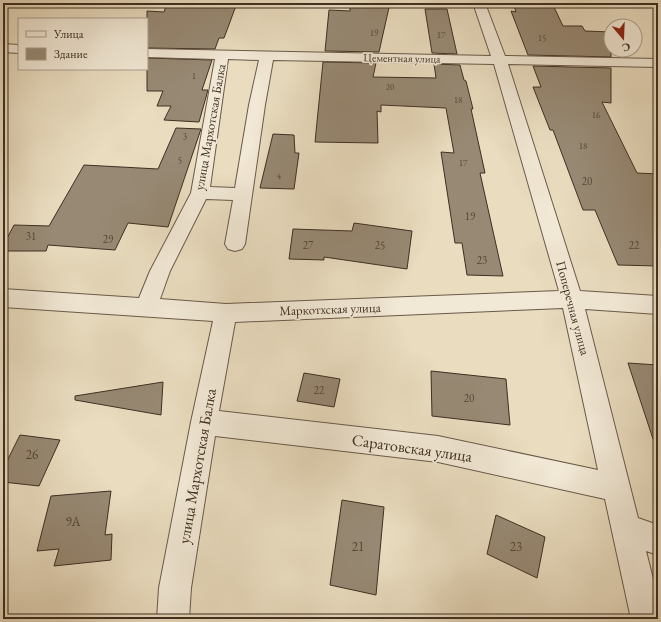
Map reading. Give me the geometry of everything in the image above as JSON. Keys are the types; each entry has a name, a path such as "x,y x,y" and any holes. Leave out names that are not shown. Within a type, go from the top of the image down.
{"street":[{"name":"Поперечная улица","path":"479,3 499,59 572,299 647,619"},
{"path":"3,48 18,49"},
{"name":"Цементная улица","path":"148,53 658,63"},
{"name":"улица Мархотская Балка","path":"146,308 160,271 200,193 222,55"},
{"path":"235,244 256,105 267,56"},
{"path":"200,193 243,194"},
{"name":"Маркотхская улица","path":"3,298 226,313 572,299 658,305"},
{"name":"улица Мархотская Балка","path":"173,619 175,588 204,422 226,313"},
{"name":"Саратовская улица","path":"204,422 438,449 617,488"},
{"path":"626,529 658,540"}],"building":[{"path":"191,3 237,3 224,38 219,38 215,49 148,48 147,11 164,12 166,6 192,5"},
{"path":"350,3 390,3 379,52 325,51 329,10 350,11"},
{"path":"513,3 552,3 563,26 582,26 585,31 603,32 603,57 528,55 511,11 516,12"},
{"path":"425,9 447,9 457,54 432,53"},
{"path":"148,58 212,60 202,90 208,90 199,122 164,120 171,106 157,106 163,91 147,91"},
{"path":"323,62 376,63 373,77 436,78 434,64 460,65 464,80 466,81 473,109 471,109 485,173 480,173 503,276 467,275 462,243 455,243 441,152 454,153 446,108 381,105 381,112 377,111 378,143 315,142"},
{"path":"533,66 611,68 611,103 602,102 637,173 658,174 658,266 618,265 595,210 583,210 553,130 550,130 533,87 541,87"},
{"path":"176,128 201,129 168,227 128,223 115,250 48,245 46,251 3,251 3,246 14,225 49,226 84,165 158,169"},
{"path":"273,134 294,135 295,153 299,153 294,189 260,188"},
{"path":"354,223 412,231 407,269 324,257 324,260 289,259 293,229 352,231"},
{"path":"628,363 658,365 658,438 653,439"},
{"path":"431,371 506,379 510,425 432,416"},
{"path":"304,373 340,379 334,407 297,401"},
{"path":"163,382 161,415 75,400 75,396"},
{"path":"20,435 60,440 39,486 3,482 3,469"},
{"path":"111,491 105,535 112,534 111,560 54,566 59,549 37,551 51,496"},
{"path":"342,500 384,507 376,595 330,585"},
{"path":"496,515 545,537 537,578 487,554"}]}
